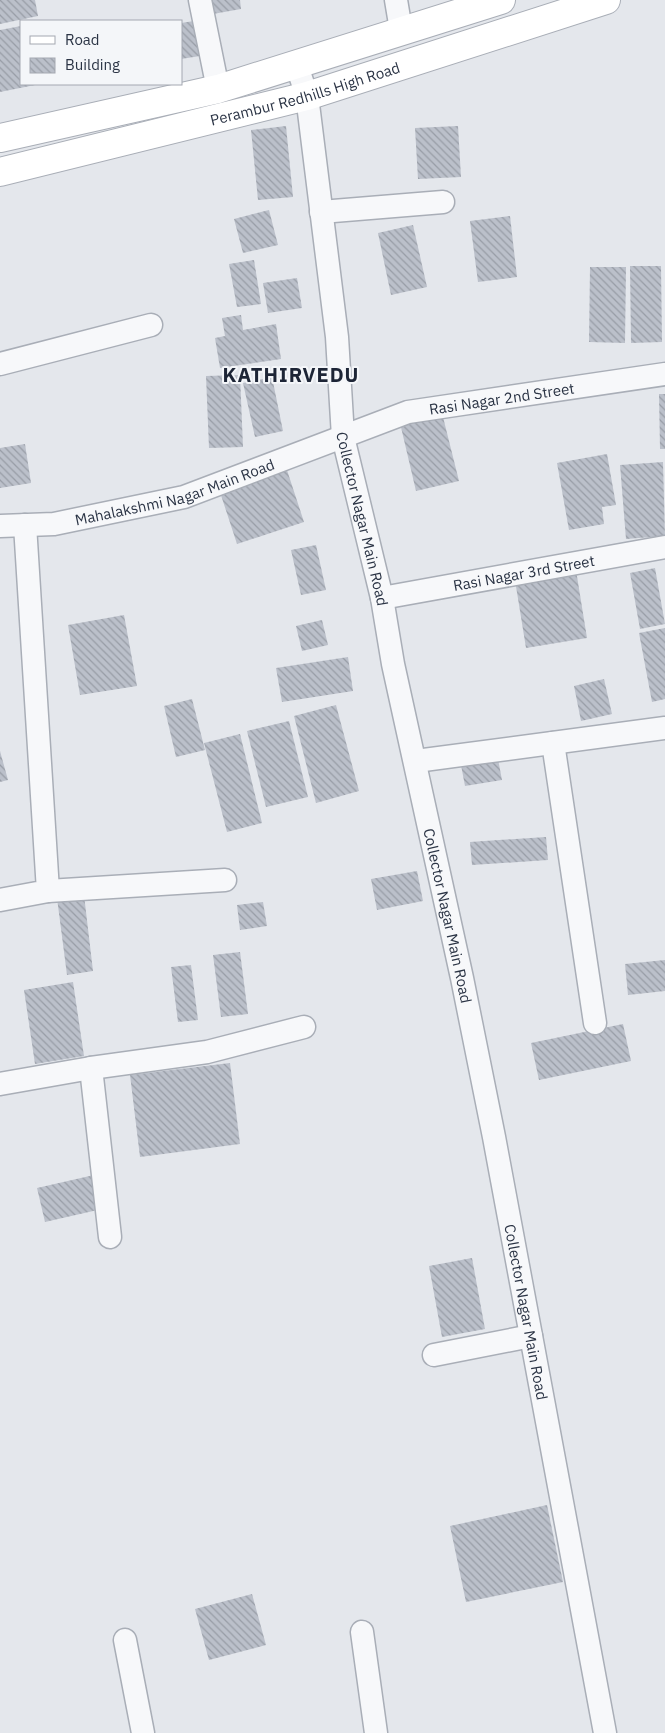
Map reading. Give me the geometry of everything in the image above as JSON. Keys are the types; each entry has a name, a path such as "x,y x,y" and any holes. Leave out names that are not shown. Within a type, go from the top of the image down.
{"main road":[{"name":"Perambur Redhills High Road","path":"0,138 218,89 500,0"},
{"name":"Perambur Redhills High Road","path":"0,172 307,96 606,0"}],"street":[{"path":"200,0 218,89"},
{"path":"396,0 401,30"},
{"name":"Collector Nagar Main Road","path":"296,63 307,96 337,338 343,437 382,598 393,664 416,761 488,1109 605,1733"},
{"path":"321,212 443,202"},
{"path":"0,364 151,325"},
{"name":"Rasi Nagar 2nd Street","path":"343,437 408,412 665,374"},
{"name":"Mahalakshmi Nagar Main Road","path":"0,526 54,524 184,497 343,437"},
{"path":"25,525 48,891"},
{"name":"Rasi Nagar 3rd Street","path":"382,598 665,547"},
{"path":"416,761 665,728"},
{"path":"553,743 595,1023"},
{"path":"0,900 48,891 224,880"},
{"path":"0,1084 91,1068 206,1052 304,1027"},
{"path":"91,1068 110,1237"},
{"path":"434,1355 531,1336"},
{"path":"362,1632 376,1733"},
{"path":"125,1640 142,1733"}],"building":[{"path":"0,0 35,0 38,16 0,24"},
{"path":"210,0 240,0 241,9 213,14"},
{"path":"194,21 200,56 182,59 182,23"},
{"path":"20,26 20,85 35,85 0,92 0,30"},
{"path":"286,126 293,197 258,200 251,130"},
{"path":"458,126 461,177 418,179 415,128"},
{"path":"269,210 278,245 243,253 234,219"},
{"path":"510,216 517,277 478,282 470,221"},
{"path":"413,225 427,287 391,295 378,233"},
{"path":"254,260 261,304 237,307 229,264"},
{"path":"630,266 661,266 662,342 631,343"},
{"path":"590,267 626,267 625,343 589,342"},
{"path":"297,278 302,308 268,313 263,283"},
{"path":"241,315 243,330 276,324 281,359 220,368 215,338 225,336 222,318"},
{"path":"240,375 243,447 209,448 206,376"},
{"path":"272,377 283,431 255,437 243,383"},
{"path":"659,394 665,394 665,449 660,449"},
{"path":"442,413 459,481 416,491 400,423"},
{"path":"25,444 31,483 0,488 0,448"},
{"path":"607,454 616,505 602,507 604,524 569,530 557,463"},
{"path":"663,462 665,536 626,539 620,465"},
{"path":"285,464 304,522 237,544 218,486"},
{"path":"316,545 326,590 301,595 291,550"},
{"path":"575,564 587,638 526,648 514,574"},
{"path":"655,568 665,624 640,629 630,573"},
{"path":"124,615 137,686 80,695 68,625"},
{"path":"322,620 328,645 302,651 296,626"},
{"path":"665,628 665,699 652,702 639,633"},
{"path":"348,657 353,691 282,702 276,668"},
{"path":"604,679 612,714 581,721 574,686"},
{"path":"192,699 205,750 176,757 164,706"},
{"path":"336,705 359,791 316,803 294,716"},
{"path":"289,721 308,797 266,807 247,731"},
{"path":"240,734 262,823 227,832 204,743"},
{"path":"0,751 8,780 0,782"},
{"path":"498,759 502,780 465,786 461,765"},
{"path":"546,837 548,860 472,865 470,842"},
{"path":"417,871 423,901 377,910 371,879"},
{"path":"84,895 93,971 67,975 57,898"},
{"path":"263,902 267,926 240,930 237,905"},
{"path":"240,952 248,1014 221,1017 213,955"},
{"path":"665,960 665,991 628,995 625,964"},
{"path":"191,965 198,1020 178,1022 171,967"},
{"path":"73,982 84,1056 35,1064 24,990"},
{"path":"623,1024 631,1061 539,1080 531,1043"},
{"path":"230,1063 240,1144 140,1157 130,1075"},
{"path":"94,1175 102,1209 45,1222 37,1188"},
{"path":"472,1258 485,1329 442,1337 429,1266"},
{"path":"547,1505 563,1582 466,1602 450,1526"},
{"path":"252,1594 266,1645 209,1660 195,1609"}],"district":[{"name":"KATHIRVEDU","path":"291,374"}]}
